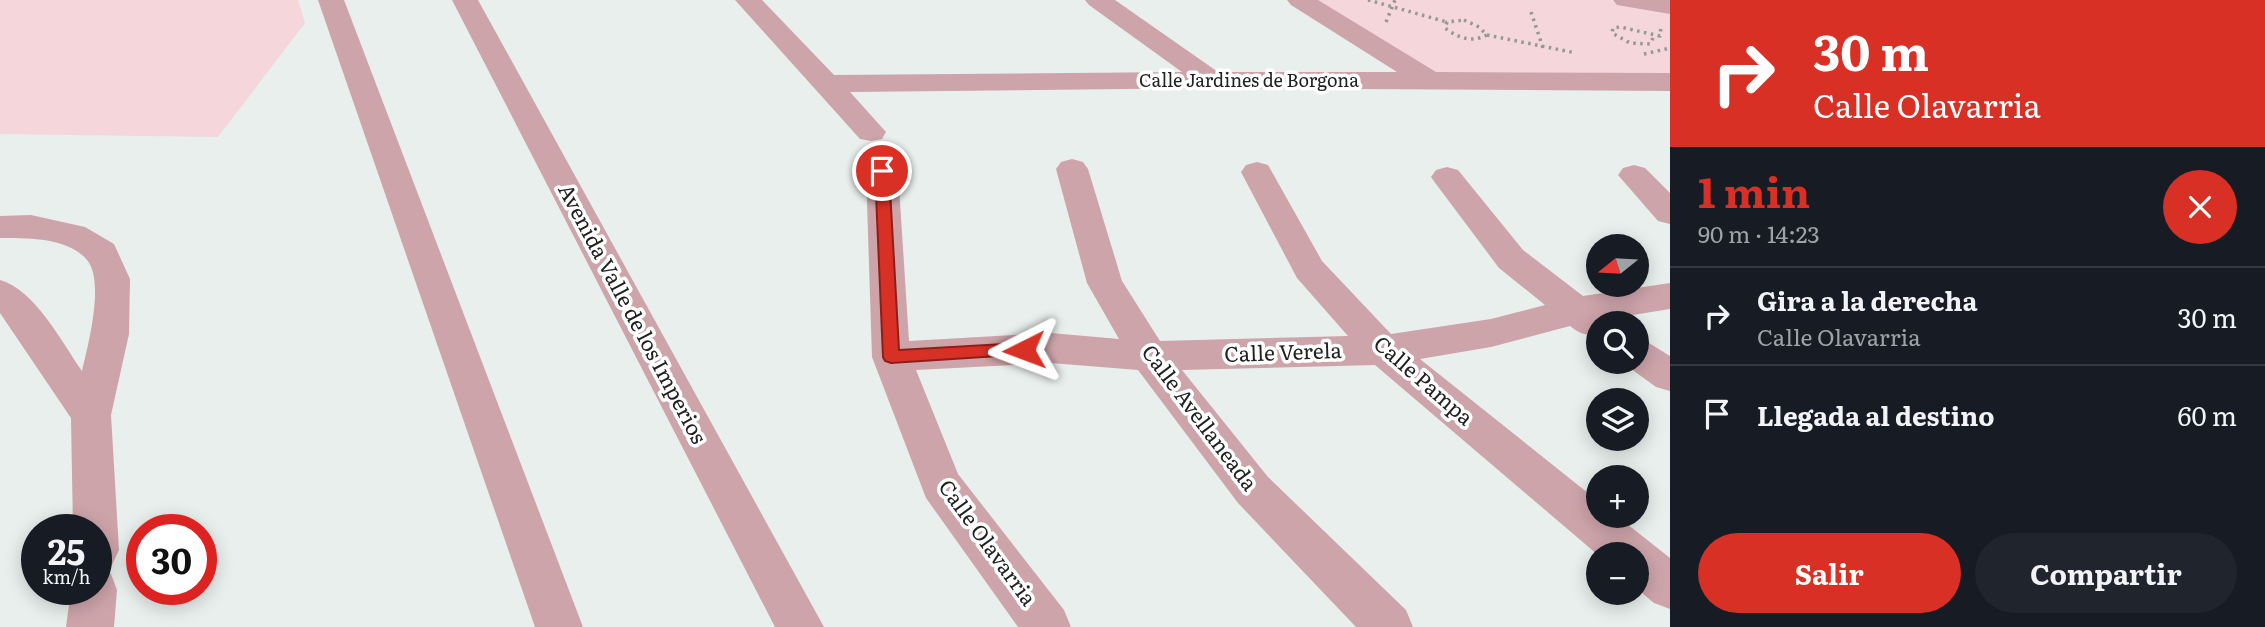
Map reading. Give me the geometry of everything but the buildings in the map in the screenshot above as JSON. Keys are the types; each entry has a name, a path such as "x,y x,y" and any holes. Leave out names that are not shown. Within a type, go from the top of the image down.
{"street":[{"path":"331,0 559,627"},
{"name":"Avenida Valle de los Imperios","path":"465,0 800,627"},
{"path":"748,0 871,132"},
{"path":"1098,0 1212,80"},
{"path":"1300,0 1431,81"},
{"path":"1626,0 1666,16"},
{"name":"Calle Jardines de Borgona","path":"827,84 1212,80 1670,82"},
{"name":"Calle Avellaneada","path":"1072,169 1105,283 1149,356 1253,489 1389,627"},
{"name":"Calle Olavarria","path":"882,171 891,357 941,485 1047,627"},
{"name":"Calle Pampa","path":"1257,172 1309,269 1383,350 1615,542"},
{"path":"1633,175 1670,213"},
{"path":"1447,177 1511,259 1586,318"},
{"path":"0,227 31,226 73,235 102,253 112,278 110,334 91,415 95,514"},
{"path":"0,293 15,305 91,415"},
{"name":"Calle Verela","path":"1616,311 1670,296"},
{"name":"Calle Verela","path":"891,357 1051,348 1149,356 1383,350 1586,319"},
{"path":"1649,362 1670,376"},
{"path":"1649,570 1670,587"},
{"path":"90,627 92,605"}],"path":[{"path":"1368,0 1447,22 1456,19 1470,22 1481,27 1487,35 1579,54"},
{"path":"1384,26 1395,0"},
{"path":"1531,12 1546,59"},
{"path":"1653,38 1650,44 1631,43 1612,33 1613,28 1629,27 1653,38 1660,36 1666,16"},
{"path":"1447,22 1445,28 1454,36 1481,40 1487,35"},
{"path":"1641,55 1670,48"}],"shaded area":[{"path":"0,0 298,0 305,23 218,137 0,134"},
{"path":"1309,0 1609,0 1670,8 1670,77 1435,74"}],"route":[{"path":"882,171 891,357 1024,350"}]}
